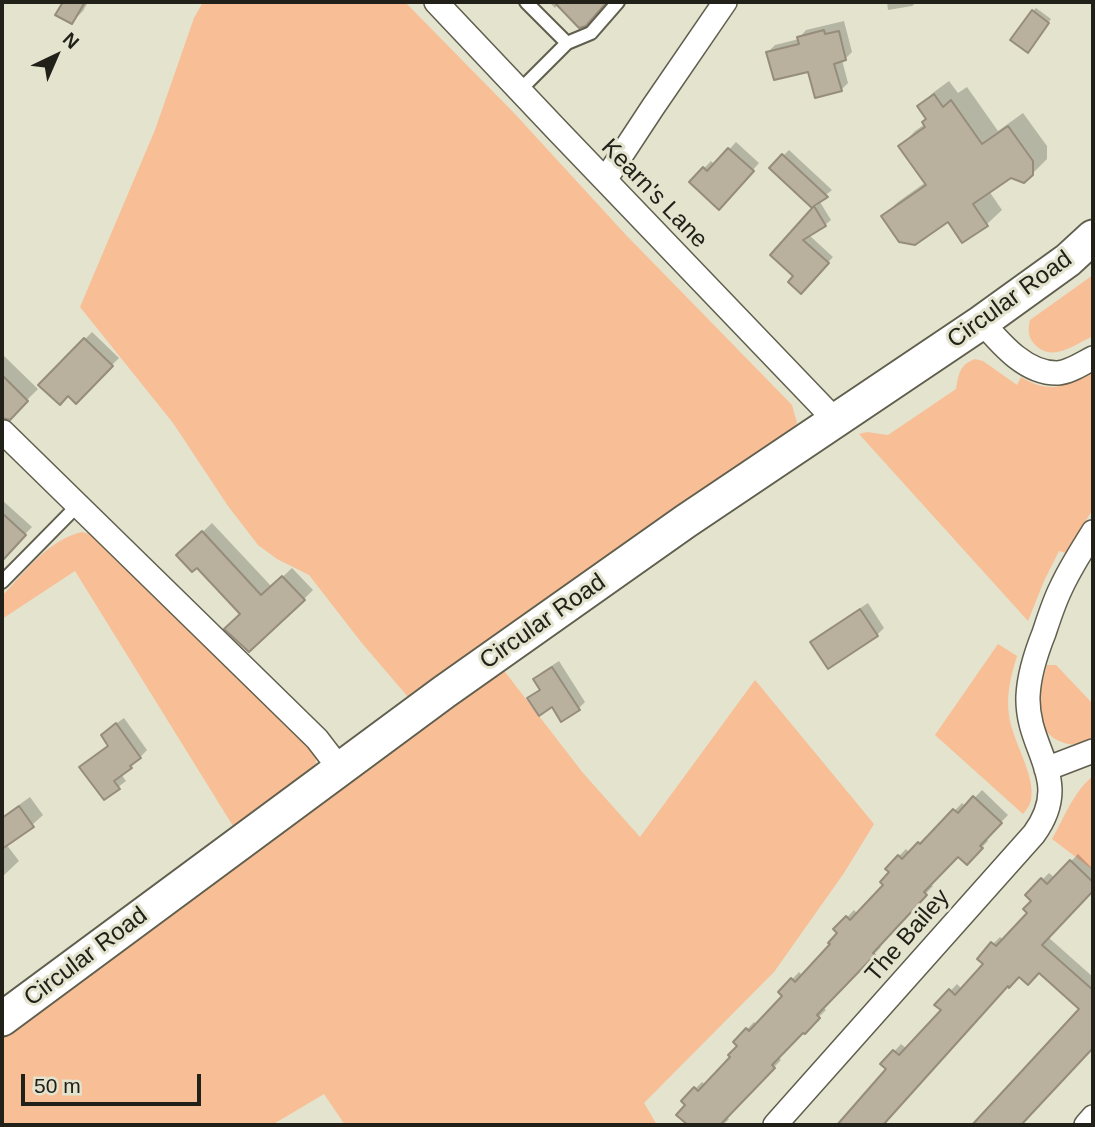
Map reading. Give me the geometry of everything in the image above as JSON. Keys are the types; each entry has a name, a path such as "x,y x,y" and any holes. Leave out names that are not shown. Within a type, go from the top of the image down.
{"street":[{"name":"Kearn's Lane","path":"436,2 836,421"},
{"path":"605,180 725,2"},
{"name":"Circular Road","path":"2,1019 340,769 686,521 982,322 1068,260 1093,237"},
{"path":"982,322 1014,355 1045,371 1060,373 1093,358"},
{"path":"3,432 317,739 340,769"},
{"name":"The Bailey","path":"775,1125 1042,823 1051,788 1028,714 1031,675 1037,651 1061,589 1093,532"},
{"path":"1046,769 1093,751"},
{"path":"1086,1125 1093,1117"}],"lane":[{"path":"526,2 567,43"},
{"path":"520,90 567,43 591,33 618,2"},
{"path":"2,582 78,505"}],"shaded area":[{"path":"203,2 405,2 792,405 797,423 792,430 579,575 408,697 309,575 277,559 258,545 228,506 173,423 80,307 155,130 194,18"},
{"path":"1093,275 1093,336 1062,351 1046,352 1039,348 1030,336 1030,320"},
{"path":"975,359 983,361 1017,385 1021,377 1041,386 1058,386 1093,371 1093,509 1066,553 1059,551 1028,621 859,434 867,432 888,435 956,389 963,367"},
{"path":"82,532 94,535 314,750 315,769 233,826 75,571 2,619 2,596 19,577 48,549"},
{"path":"998,644 1017,656 1008,708 1032,790 1031,802 1023,814 935,735"},
{"path":"1047,665 1056,665 1093,704 1093,739 1078,744 1066,744 1045,729 1041,719 1040,698"},
{"path":"502,668 583,773 640,837 755,680 874,824 844,873 774,972 644,1103 657,1125 345,1125 324,1094 272,1125 2,1125 2,1037"},
{"path":"1093,776 1093,870 1052,839 1075,797"}],"building":[{"path":"63,2 85,2 72,24 55,15"},
{"path":"554,2 607,2 586,26 579,28"},
{"path":"1032,10 1049,23 1028,53 1010,40"},
{"path":"824,30 825,34 839,31 846,60 834,64 842,91 815,98 808,72 774,80 766,52 799,44 797,37"},
{"path":"934,94 943,107 951,100 982,144 1008,126 1033,161 1033,175 1024,183 1011,178 973,204 988,226 962,243 948,222 915,245 899,242 881,216 926,185 898,146 925,127 922,122 926,119 917,106"},
{"path":"728,148 754,171 719,210 689,182 703,167 707,171"},
{"path":"782,154 828,197 814,206 826,226 803,240 829,263 801,294 788,282 793,276 770,255 813,207 769,168"},
{"path":"84,338 113,366 76,404 68,396 60,405 38,385"},
{"path":"2,375 28,401 10,420 2,418"},
{"path":"2,513 26,535 2,561"},
{"path":"202,531 261,595 282,576 305,600 249,652 224,629 240,614 197,568 192,572 176,555"},
{"path":"860,609 878,636 828,669 810,642"},
{"path":"552,667 580,710 561,722 552,707 539,716 527,698 540,690 533,679"},
{"path":"116,723 141,758 114,781 120,789 104,800 79,767 108,746 101,735"},
{"path":"973,796 1002,823 980,846 983,848 967,865 958,857 924,892 927,895 873,953 875,955 817,1015 820,1018 772,1065 775,1068 720,1125 688,1125 676,1115 685,1105 681,1101 694,1087 698,1091 730,1057 728,1055 737,1046 733,1042 746,1028 749,1031 782,996 778,992 791,978 795,982 830,944 828,943 837,933 833,929 846,916 850,920 883,885 880,882 889,872 885,869 898,855 902,859 953,809 958,813"},
{"path":"19,806 34,827 2,849 2,818"},
{"path":"1070,860 1093,882 1093,891 1042,945 1093,990 1093,1048 1021,1125 972,1125 1079,1009 1039,973 1028,985 1019,977 883,1125 837,1125 886,1069 880,1064 893,1050 899,1055 941,1010 934,1005 949,989 955,995 983,964 977,959 991,942 996,946 1027,913 1023,909 1031,901 1025,895 1041,878 1047,884"}]}
